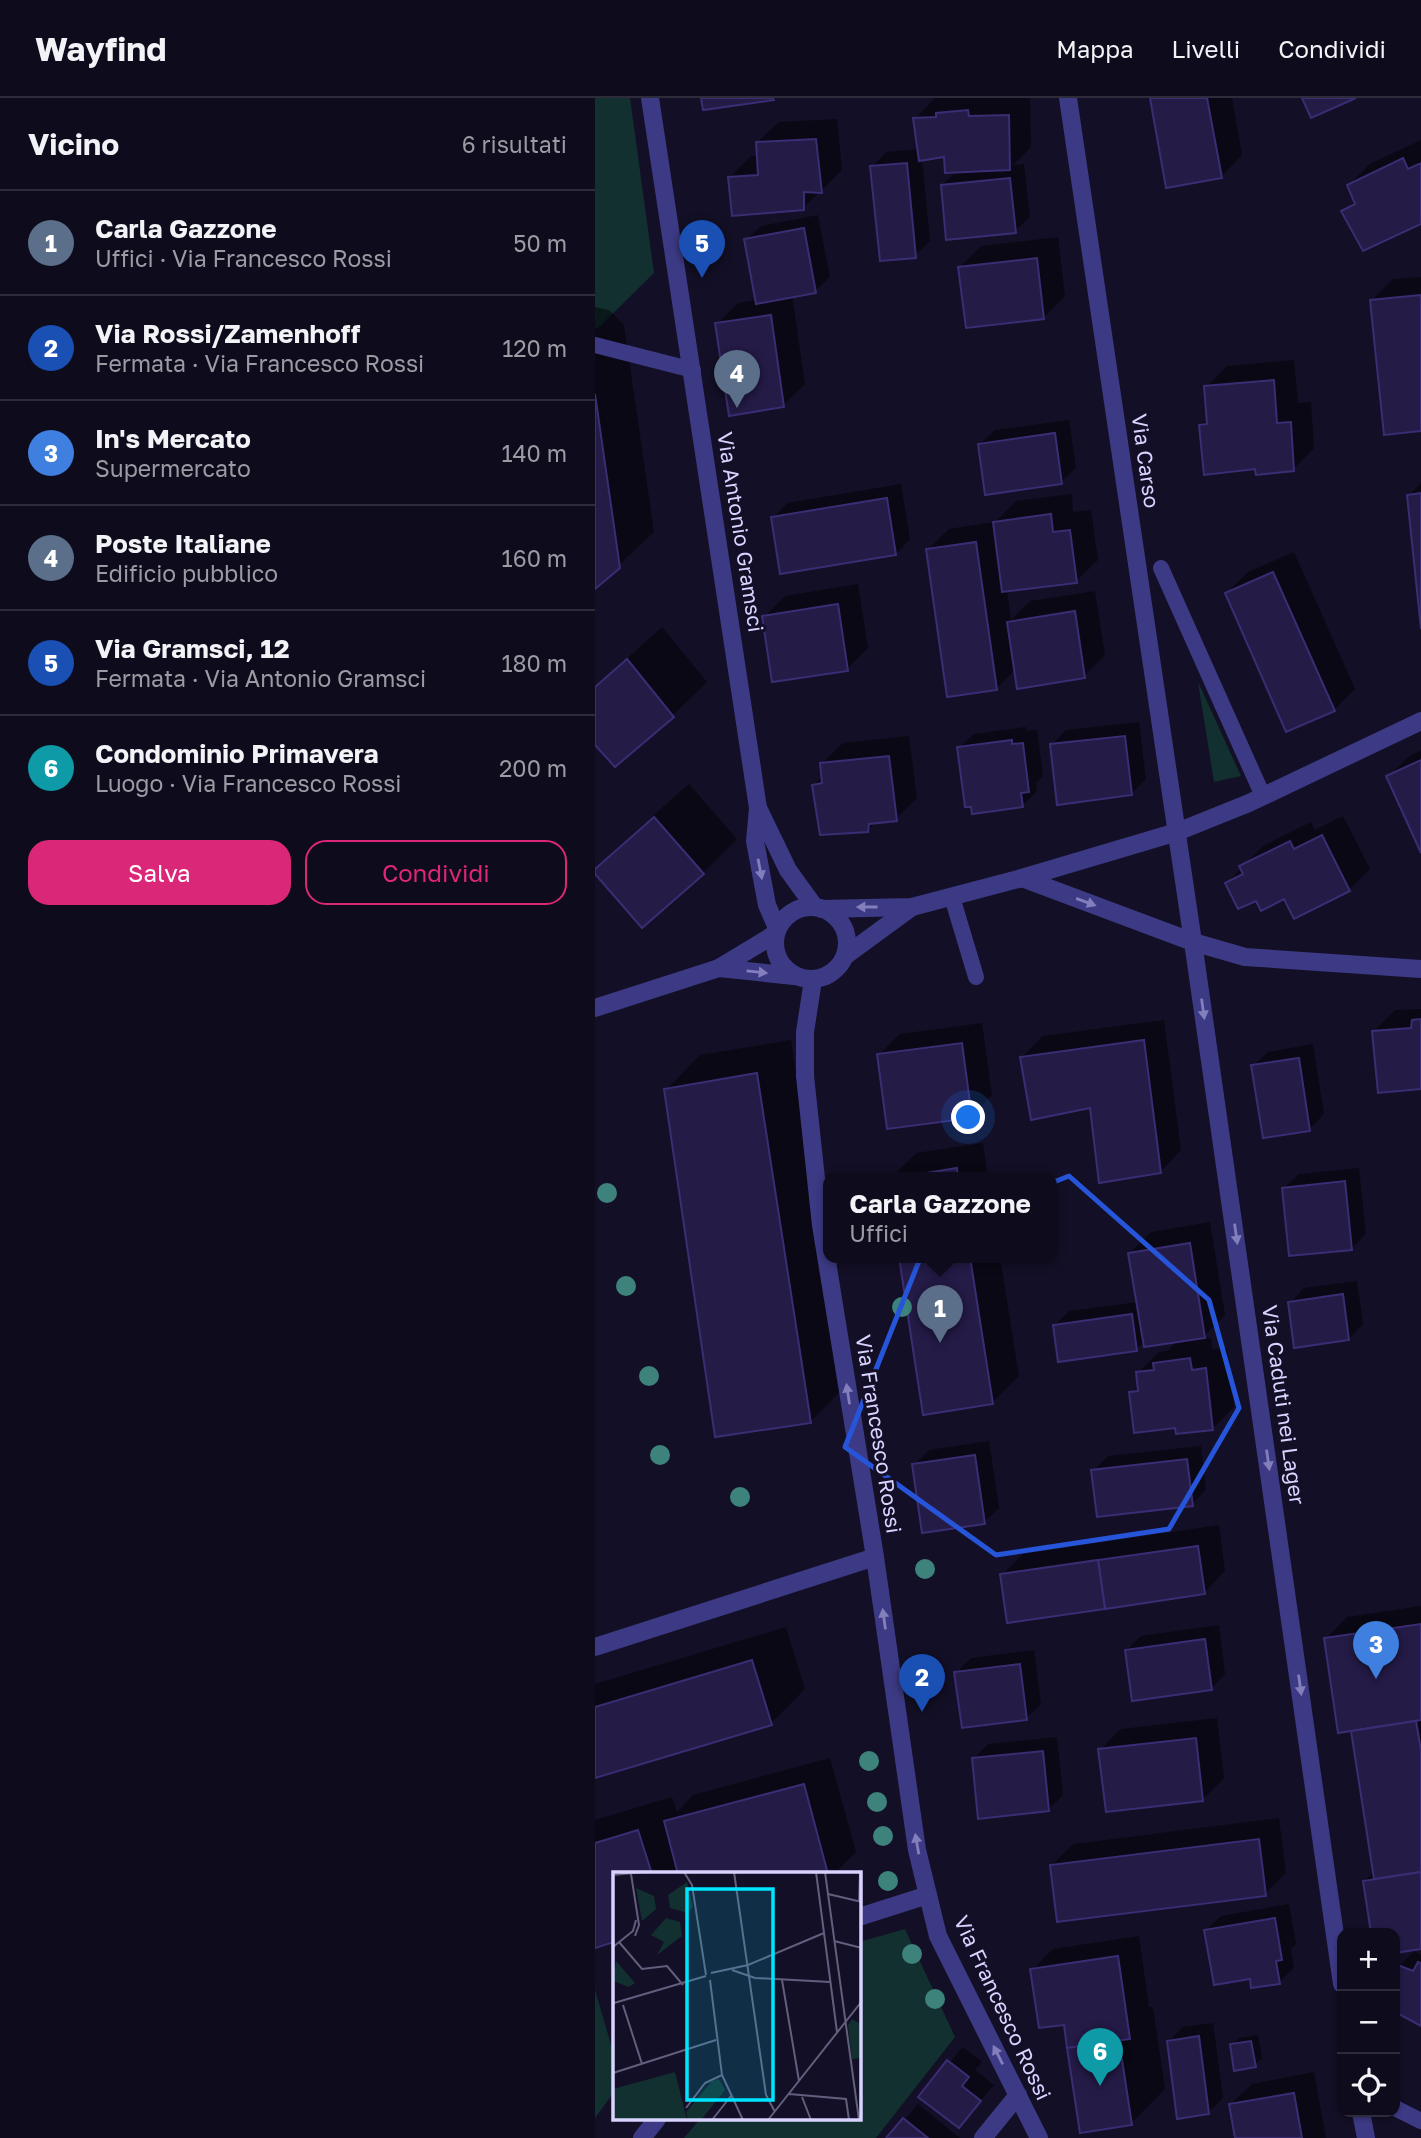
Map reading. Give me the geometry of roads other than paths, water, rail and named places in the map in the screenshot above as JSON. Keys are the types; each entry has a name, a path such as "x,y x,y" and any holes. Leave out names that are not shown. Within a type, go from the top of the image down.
{"street":[{"name":"Via Antonio Gramsci","path":"650,98 758,808 755,841 767,905 776,931"},
{"name":"Via Carso","path":"1068,98 1177,832"},
{"path":"595,1008 719,968 776,931 790,913 797,909 912,907 1177,832 1263,796 1421,721"},
{"name":"Via Antonio Gramsci","path":"758,808 788,870 818,908"},
{"name":"Via Caduti nei Lager","path":"1177,832 1337,1949"},
{"path":"1022,878 1193,942 1245,957 1421,970"},
{"path":"719,968 813,979 834,972 845,956 912,907"},
{"path":"818,908 835,916 843,925 846,935 845,956"},
{"path":"776,931 775,951 778,960 794,976"},
{"name":"Via Francesco Rossi","path":"813,979 805,1032 805,1076 823,1237"},
{"name":"Via Francesco Rossi","path":"827,1263 875,1557 917,1850 938,1936 1039,2138"},
{"path":"595,1647 875,1557"},
{"path":"861,1916 928,1895"},
{"path":"983,2138 1018,2095"},
{"path":"1362,2117 1366,2138"},
{"path":"642,2138 656,2120"}],"lane":[{"path":"595,345 693,370"},
{"path":"1161,568 1263,796"},
{"path":"952,897 976,977"},
{"path":"1400,2110 1421,2121"}],"place":[{"name":"Via Gramsci, 12","path":"702,278"},
{"name":"Poste Italiane","path":"737,408"},
{"name":"Carla Gazzone","path":"940,1343"},
{"name":"In's Mercato","path":"1376,1679"},
{"name":"Via Rossi/Zamenhoff","path":"922,1712"},
{"name":"Condominio Primavera","path":"1100,2086"}]}
